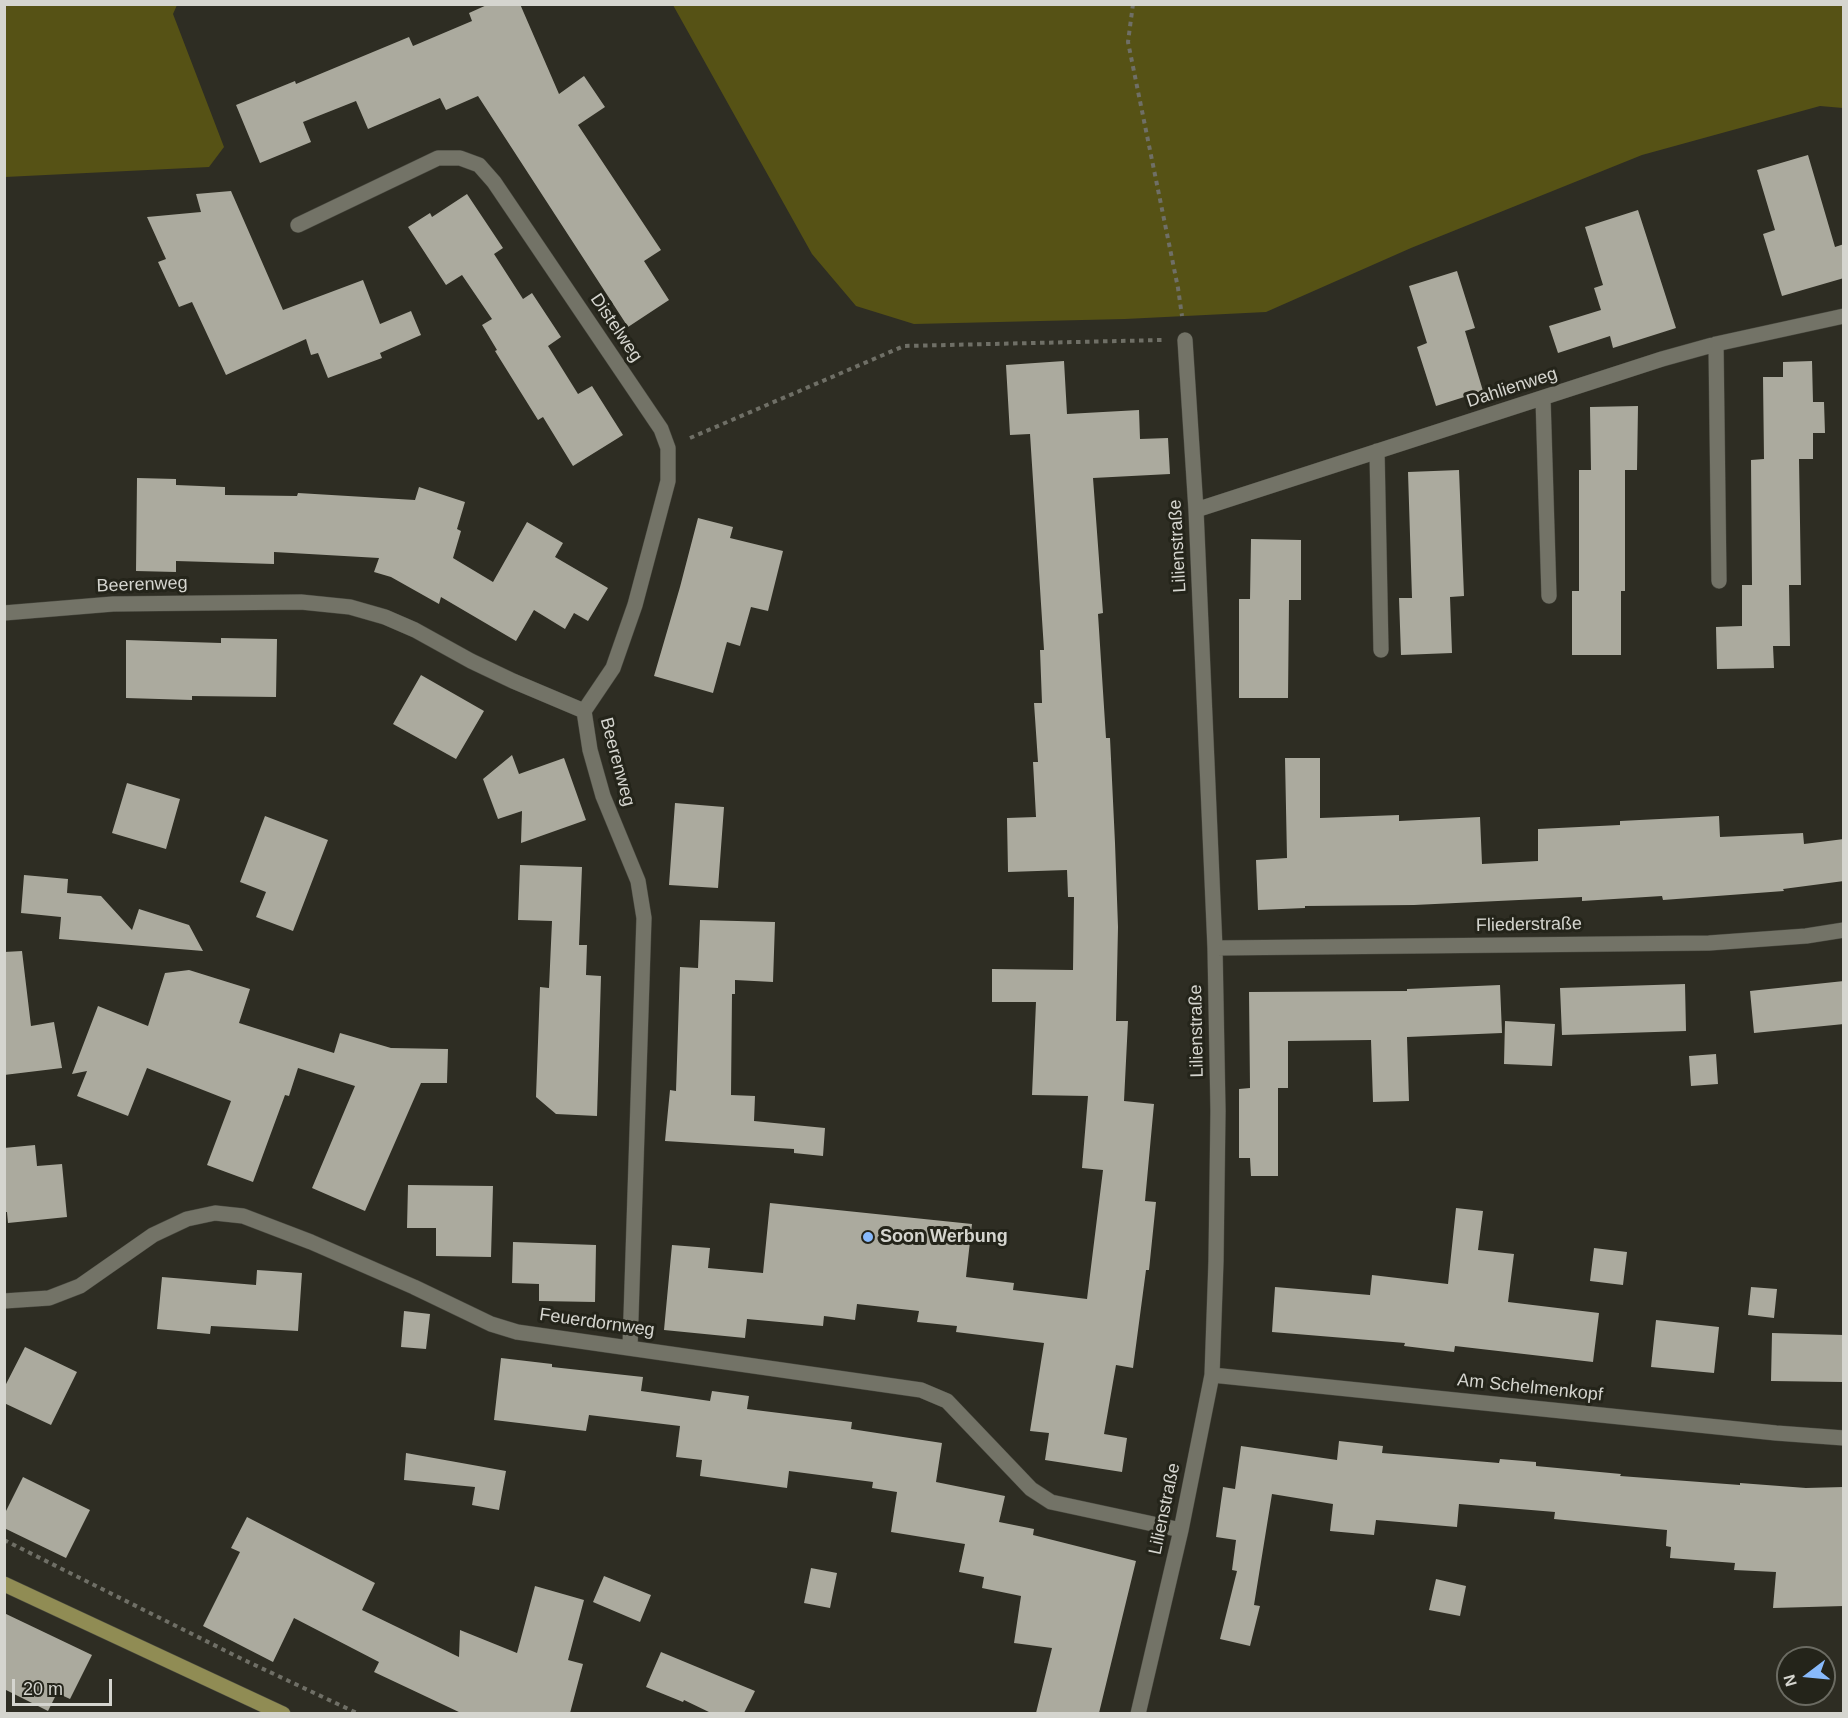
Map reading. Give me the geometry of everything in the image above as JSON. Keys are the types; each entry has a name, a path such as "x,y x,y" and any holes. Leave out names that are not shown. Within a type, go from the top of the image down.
{"main road":[{"path":"4,1584 283,1713"}],"street":[{"name":"Distelweg","path":"297,225 438,158 460,158 479,165 494,182 661,429 668,448 668,481 635,605 613,668 584,711"},
{"name":"Dahlienweg","path":"1196,510 1662,359 1716,344 1844,316"},
{"name":"Lilienstraße","path":"1138,1713 1181,1530 1212,1375 1216,1261 1218,1111 1215,948 1196,510 1185,340"},
{"path":"1716,344 1719,581"},
{"path":"1543,398 1549,596"},
{"path":"1377,451 1381,650"},
{"name":"Beerenweg","path":"4,613 113,604 301,602 350,607 385,617 415,630 503,676 584,711 590,750 603,796 638,881 644,918 630,1347"},
{"name":"Fliederstraße","path":"1215,948 1709,943 1806,936 1844,930"},
{"name":"Feuerdornweg","path":"4,1301 50,1298 80,1286 153,1235 187,1219 215,1213 243,1216 311,1242 491,1323 517,1332 921,1389 947,1401 1031,1489 1051,1502 1181,1530"},
{"name":"Am Schelmenkopf","path":"1212,1375 1776,1433 1844,1437"}],"path":[{"path":"668,448 903,346 1185,340 1178,288 1128,42 1133,4"},
{"path":"4,1540 242,1659 359,1713"}],"shaded area":[{"path":"4,5 177,5 173,14 224,147 209,167 5,177"},
{"path":"673,5 1843,5 1843,108 1820,106 1642,155 1411,248 1266,312 1125,319 914,324 856,306 812,254"}],"building":[{"path":"489,4 520,4 559,94 584,76 605,107 578,125 661,250 644,261 669,300 628,327 478,96 446,110 440,98 368,129 356,101 303,122 311,142 260,163 236,105 295,81 296,84 409,37 413,46 472,21 469,13"},
{"path":"1808,155 1835,247 1844,244 1844,278 1782,296 1763,234 1775,230 1757,170"},
{"path":"231,191 283,310 363,280 380,324 411,311 421,335 380,353 382,358 328,378 318,353 311,355 306,339 226,375 192,302 179,307 158,262 166,259 147,217 201,212 196,194"},
{"path":"467,194 503,248 494,254 523,299 532,293 561,337 548,346 578,394 592,386 623,435 573,466 543,417 538,420 495,351 497,350 482,325 492,319 462,275 446,285 408,227 430,213 432,217"},
{"path":"1638,210 1676,328 1613,348 1610,336 1558,353 1549,326 1601,310 1594,288 1603,285 1585,227"},
{"path":"1457,271 1475,328 1465,331 1483,391 1436,406 1417,347 1427,343 1409,286"},
{"path":"1064,361 1067,414 1139,410 1140,439 1168,438 1170,474 1093,478 1103,613 1098,614 1106,738 1110,738 1115,843 1118,927 1116,1021 1128,1021 1124,1101 1154,1104 1145,1201 1156,1202 1149,1270 1146,1270 1133,1368 1116,1365 1104,1434 1127,1438 1122,1472 1045,1460 1049,1433 1030,1431 1044,1343 956,1332 957,1326 917,1322 919,1311 857,1304 855,1320 824,1316 823,1326 747,1319 745,1338 664,1330 672,1245 710,1248 708,1268 763,1273 770,1203 972,1224 966,1277 1014,1283 1013,1290 1087,1299 1103,1170 1082,1168 1088,1096 1032,1095 1036,1002 992,1002 992,969 1073,970 1074,897 1068,897 1067,870 1008,872 1007,818 1036,817 1033,762 1038,762 1034,703 1042,703 1040,650 1044,650 1030,434 1010,435 1006,365"},
{"path":"1812,361 1813,402 1824,402 1825,433 1813,433 1813,459 1799,459 1801,585 1789,585 1790,646 1773,646 1774,668 1717,669 1716,627 1742,626 1742,585 1752,585 1751,460 1764,459 1763,377 1783,377 1783,362"},
{"path":"1638,406 1637,470 1625,470 1625,591 1621,591 1621,655 1572,655 1572,591 1579,591 1579,470 1591,470 1590,407"},
{"path":"1459,470 1464,596 1450,597 1452,653 1401,655 1399,598 1412,598 1408,472"},
{"path":"137,478 176,479 176,485 225,487 225,495 297,496 298,493 415,500 419,487 465,502 457,529 461,531 453,558 493,582 527,522 563,543 555,557 608,588 588,621 574,613 565,629 534,610 516,641 441,597 439,604 391,577 374,572 379,558 274,552 274,564 176,561 176,572 136,571"},
{"path":"698,518 733,527 730,538 783,551 768,611 751,607 740,646 727,642 713,693 654,676"},
{"path":"1251,539 1301,540 1301,600 1289,600 1288,698 1239,698 1239,599 1250,599"},
{"path":"221,638 277,639 276,697 192,696 192,700 126,698 126,640 221,643"},
{"path":"421,675 484,711 456,759 393,724"},
{"path":"512,755 519,774 564,758 586,820 521,843 522,811 498,819 483,779"},
{"path":"1285,758 1320,758 1320,818 1399,815 1399,821 1480,817 1482,864 1538,861 1538,829 1620,825 1620,821 1719,816 1720,837 1803,833 1804,844 1844,839 1844,881 1783,889 1784,891 1663,900 1662,896 1582,901 1582,897 1414,905 1305,906 1305,908 1258,910 1256,860 1287,858"},
{"path":"127,783 180,799 166,849 112,833"},
{"path":"675,803 724,807 718,888 669,885"},
{"path":"265,816 328,840 293,931 256,917 266,892 240,882"},
{"path":"520,865 582,867 579,945 587,945 586,975 601,976 597,1116 556,1114 536,1097 540,987 549,988 552,921 518,920"},
{"path":"24,875 68,879 67,893 101,896 132,930 139,909 189,925 203,951 59,939 61,917 21,913"},
{"path":"700,920 775,922 773,982 735,980 735,994 732,994 731,1095 755,1096 754,1121 825,1128 823,1156 794,1153 794,1149 665,1141 670,1090 676,1091 680,967 698,968"},
{"path":"22,951 31,1026 54,1022 62,1068 4,1075 4,952"},
{"path":"189,970 250,989 239,1023 334,1053 340,1033 391,1048 448,1049 447,1083 421,1083 365,1211 312,1188 355,1086 298,1068 289,1096 285,1095 253,1182 207,1165 231,1101 147,1068 128,1116 77,1096 87,1071 72,1074 98,1006 148,1026 165,973"},
{"path":"1844,981 1844,1024 1754,1033 1750,991"},
{"path":"1685,984 1686,1031 1562,1035 1560,988"},
{"path":"1500,985 1502,1033 1407,1037 1409,1101 1373,1102 1371,1040 1288,1041 1288,1088 1278,1088 1278,1176 1251,1176 1250,1158 1239,1158 1239,1089 1250,1088 1249,992 1407,991 1407,989"},
{"path":"1505,1021 1555,1024 1552,1066 1504,1064"},
{"path":"1716,1054 1718,1084 1691,1086 1689,1056"},
{"path":"35,1145 37,1166 62,1164 67,1217 8,1223 7,1212 4,1212 4,1148"},
{"path":"408,1185 493,1186 491,1257 436,1256 436,1228 407,1228"},
{"path":"1456,1208 1483,1211 1478,1250 1514,1254 1508,1302 1599,1313 1593,1362 1455,1346 1454,1352 1404,1346 1405,1343 1272,1332 1275,1287 1370,1295 1372,1275 1448,1284"},
{"path":"513,1242 596,1245 595,1302 539,1301 539,1284 512,1283"},
{"path":"1594,1248 1627,1252 1623,1285 1590,1281"},
{"path":"257,1270 302,1273 298,1331 211,1326 210,1334 157,1329 162,1277 256,1285"},
{"path":"1751,1287 1777,1289 1774,1318 1748,1315"},
{"path":"404,1311 430,1314 426,1349 401,1347"},
{"path":"1656,1320 1719,1327 1714,1373 1651,1367"},
{"path":"1772,1333 1844,1335 1844,1382 1771,1381"},
{"path":"25,1347 77,1372 51,1425 4,1403 4,1388"},
{"path":"501,1358 552,1364 552,1367 643,1377 641,1391 710,1401 712,1391 749,1396 747,1409 852,1422 851,1429 942,1443 936,1482 1005,1496 999,1522 1034,1529 1033,1535 1136,1561 1099,1713 1036,1713 1052,1648 1014,1643 1021,1596 982,1588 984,1577 959,1572 965,1544 891,1532 897,1492 872,1488 873,1482 789,1471 787,1488 700,1476 702,1460 676,1457 680,1426 589,1415 586,1431 494,1420"},
{"path":"1339,1441 1383,1446 1382,1453 1499,1463 1500,1459 1536,1462 1536,1466 1621,1474 1620,1476 1740,1485 1740,1483 1806,1488 1844,1487 1844,1606 1773,1608 1776,1572 1734,1570 1735,1563 1670,1558 1671,1547 1666,1546 1667,1530 1554,1519 1555,1512 1459,1504 1457,1527 1376,1520 1374,1535 1330,1531 1333,1504 1272,1494 1254,1605 1260,1606 1250,1646 1220,1639 1237,1571 1232,1570 1236,1540 1216,1537 1223,1487 1235,1489 1241,1446 1337,1460"},
{"path":"406,1453 506,1471 499,1510 472,1505 475,1487 404,1480"},
{"path":"23,1477 90,1510 66,1558 4,1528 4,1515"},
{"path":"247,1517 375,1583 362,1610 459,1657 460,1630 517,1653 535,1586 584,1600 568,1660 583,1664 570,1713 461,1713 374,1672 379,1662 294,1618 273,1662 203,1626 240,1552 231,1548"},
{"path":"811,1568 837,1573 830,1608 804,1603"},
{"path":"604,1576 651,1595 640,1622 593,1602"},
{"path":"1436,1579 1466,1586 1460,1616 1429,1610"},
{"path":"4,1613 92,1655 70,1699 57,1693 48,1711 4,1689"},
{"path":"661,1652 755,1691 744,1713 711,1713 684,1700 683,1702 646,1687"}],"place":[{"name":"Soon Werbung","path":"868,1237"}]}
